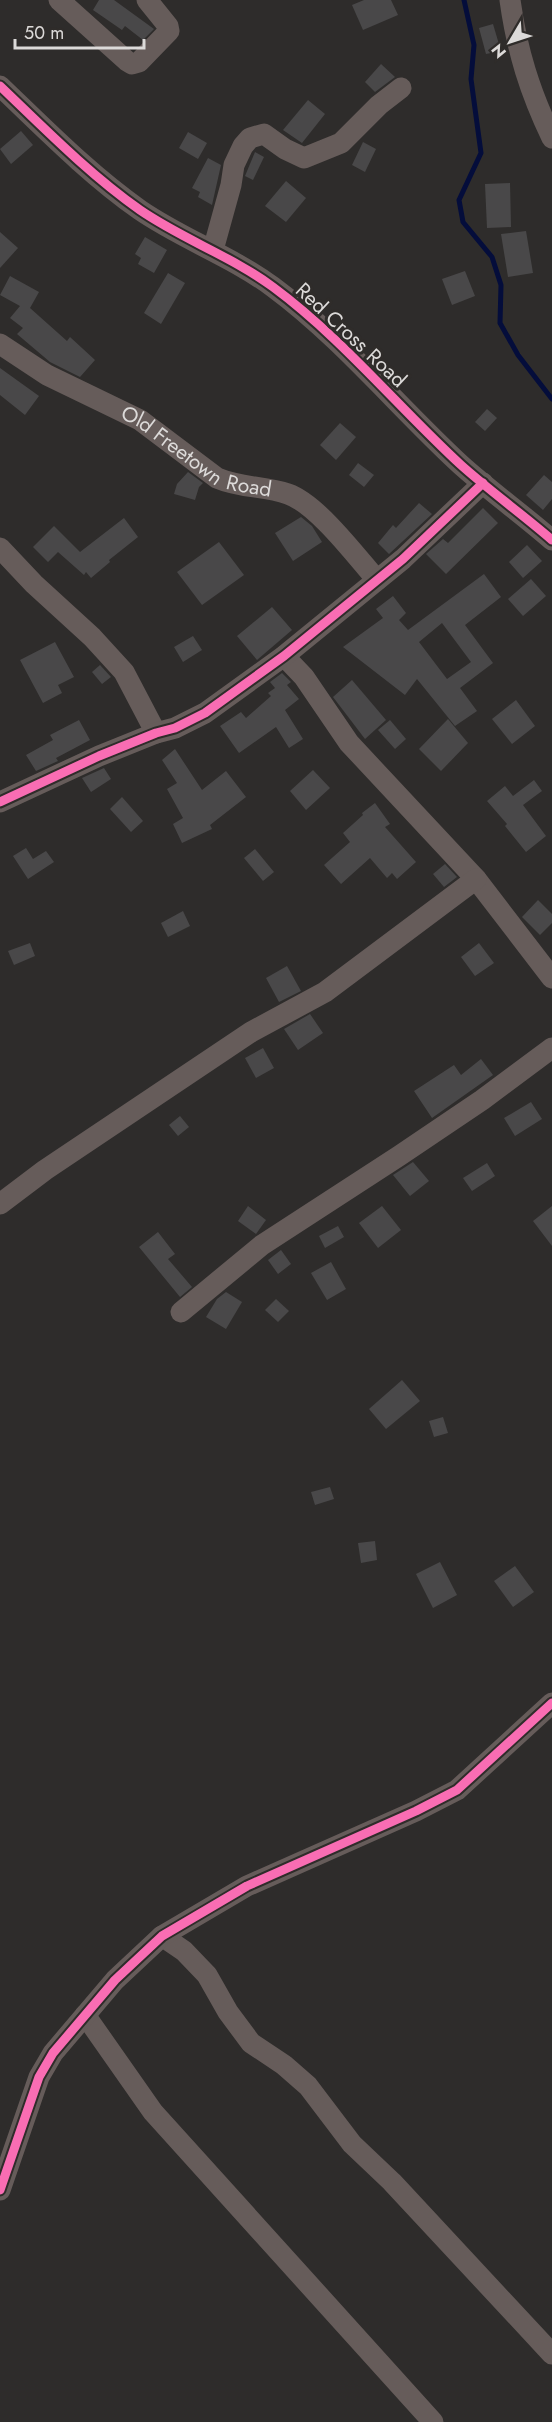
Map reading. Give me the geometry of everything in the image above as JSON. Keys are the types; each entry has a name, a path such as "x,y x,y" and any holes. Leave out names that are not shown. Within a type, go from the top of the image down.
{"street":[{"path":"59,0 132,64 139,62 169,31 168,26 147,0"},
{"path":"510,0 518,49 534,99 552,136"},
{"name":"Red Cross Road","path":"0,87 60,143 139,209 213,250 271,286 306,313 461,465 552,540"},
{"path":"213,250 231,185 234,165 243,146 250,138 264,134 285,149 304,158 341,143 379,105 401,88"},
{"name":"Old Freetown Road","path":"0,344 47,375 140,420 163,435 217,478 230,484 289,494 307,504 378,580"},
{"path":"4,794 156,733 175,728 205,713 284,656 378,580 483,483"},
{"path":"0,548 34,584 92,637 124,672 156,733"},
{"path":"284,656 303,677 349,743 476,879 552,978"},
{"path":"0,1204 45,1170 251,1032 326,992 476,879"},
{"path":"181,1312 262,1245 409,1150 552,1048"},
{"path":"0,2190 39,2077 53,2053 115,1980 162,1936 247,1886 416,1811 457,1790 552,1703"},
{"path":"162,1936 184,1951 207,1975 228,2012 251,2043 284,2065 308,2086 352,2144 392,2182 552,2354"},
{"path":"85,2015 153,2112 433,2422"}],"building":[{"path":"99,0 114,0 154,29 143,40 125,26 122,30 93,10"},
{"path":"364,0 391,0 398,15 363,30 352,5"},
{"path":"493,24 501,51 486,54 479,28"},
{"path":"381,64 395,77 375,92 365,82"},
{"path":"308,100 325,114 302,143 283,130"},
{"path":"21,131 33,145 11,164 0,149"},
{"path":"188,132 207,143 198,159 179,148"},
{"path":"363,142 376,149 365,172 352,165"},
{"path":"255,152 264,157 253,180 245,176"},
{"path":"208,158 221,165 212,205 198,197 200,192 192,188"},
{"path":"286,181 306,198 286,222 265,206"},
{"path":"510,183 511,227 487,228 485,184"},
{"path":"526,231 533,273 508,277 501,234"},
{"path":"0,232 18,248 0,268"},
{"path":"145,237 167,250 154,273 138,264 141,258 135,254"},
{"path":"465,271 475,296 452,305 442,279"},
{"path":"168,273 185,283 161,324 144,313"},
{"path":"10,276 39,292 30,308 67,341 70,337 95,360 80,377 50,362 17,334 23,328 10,318 20,306 0,295"},
{"path":"0,368 39,396 25,415 0,395"},
{"path":"487,409 497,418 485,431 475,422"},
{"path":"340,423 356,437 336,460 320,445"},
{"path":"358,463 374,475 364,487 349,475"},
{"path":"188,472 203,483 199,487 195,500 174,494 177,484"},
{"path":"544,475 552,482 552,499 543,510 526,495"},
{"path":"419,503 432,514 389,554 378,543 393,525 396,528"},
{"path":"483,508 498,523 446,574 426,554 443,539 448,543"},
{"path":"301,517 312,526 322,542 293,561 275,533"},
{"path":"124,518 138,537 91,578 86,572 84,575 58,552 48,562 33,547 54,526 80,552"},
{"path":"219,542 244,575 202,605 177,572"},
{"path":"527,545 542,561 523,578 509,562"},
{"path":"484,574 501,597 465,625 493,663 460,688 477,711 455,726 417,679 405,695 343,647 383,618 376,609 393,596 406,613 399,620 408,630","holes":["442,623 471,662 447,679 419,642"]},
{"path":"531,579 546,596 523,616 508,599"},
{"path":"272,607 292,630 257,660 237,636"},
{"path":"193,636 202,650 183,662 174,647"},
{"path":"55,642 74,677 58,685 62,693 43,703 20,660"},
{"path":"100,665 111,677 102,684 92,672"},
{"path":"282,673 291,682 287,685 299,699 285,710 303,739 289,748 276,727 239,753 220,726 241,712 246,718 271,696 268,693 275,688 270,682"},
{"path":"352,680 386,720 365,739 333,697"},
{"path":"516,700 535,726 512,744 492,719"},
{"path":"448,719 468,743 441,771 419,749"},
{"path":"79,720 90,740 56,758 58,761 36,771 26,755 53,740 50,735"},
{"path":"390,720 406,739 395,749 378,730"},
{"path":"175,749 202,790 226,771 246,797 210,825 212,829 182,843 173,824 183,818 167,789 177,783 162,760"},
{"path":"104,768 111,779 91,792 82,778"},
{"path":"313,770 330,788 306,810 290,791"},
{"path":"534,780 542,791 523,805 546,836 526,852 505,826 507,824 487,801 505,786 513,796"},
{"path":"122,797 143,821 131,832 110,809"},
{"path":"375,803 390,824 385,827 416,862 397,879 392,873 387,878 370,858 341,884 324,865 350,842 343,833"},
{"path":"26,848 33,859 46,851 54,862 28,879 13,856"},
{"path":"255,849 274,872 263,881 244,858"},
{"path":"445,864 457,877 444,887 433,874"},
{"path":"538,900 552,914 552,923 540,935 522,917"},
{"path":"183,911 190,926 168,937 161,923"},
{"path":"30,943 35,956 14,965 8,951"},
{"path":"479,943 494,963 475,976 461,957"},
{"path":"287,966 301,991 279,1002 266,978"},
{"path":"310,1014 323,1033 298,1050 284,1029"},
{"path":"263,1048 274,1068 256,1078 245,1058"},
{"path":"481,1059 493,1075 432,1118 414,1091 454,1065 461,1075"},
{"path":"531,1102 542,1119 515,1136 504,1118"},
{"path":"180,1116 189,1127 178,1136 169,1125"},
{"path":"413,1162 429,1181 410,1196 393,1175"},
{"path":"487,1163 495,1176 472,1191 463,1178"},
{"path":"248,1206 266,1220 256,1234 238,1221"},
{"path":"382,1206 401,1230 378,1248 359,1223"},
{"path":"552,1206 552,1246 533,1221"},
{"path":"338,1226 344,1237 325,1248 319,1236"},
{"path":"158,1232 175,1254 168,1259 192,1287 180,1297 139,1247"},
{"path":"281,1250 291,1264 278,1274 268,1260"},
{"path":"331,1262 346,1289 327,1300 311,1273"},
{"path":"226,1292 242,1302 226,1329 206,1317 217,1299"},
{"path":"276,1299 289,1311 278,1322 265,1310"},
{"path":"402,1380 420,1401 386,1429 369,1409"},
{"path":"443,1417 448,1433 434,1437 429,1421"},
{"path":"330,1487 334,1499 315,1505 311,1492"},
{"path":"375,1541 377,1560 361,1563 358,1543"},
{"path":"440,1562 457,1595 433,1608 416,1574"},
{"path":"515,1566 534,1592 513,1607 494,1581"}],"waterway":[{"path":"464,0 474,45 471,79 481,153 459,200 463,222 492,257 501,285 500,323 518,355 552,399"}],"cycle path":[{"path":"0,86 68,151 121,196 156,220 257,276 298,307 346,350 461,465 552,540"},
{"path":"0,802 99,756 156,733 175,728 205,713 284,656 403,559 483,483"},
{"path":"0,2190 39,2077 53,2053 115,1980 162,1936 247,1886 416,1811 457,1790 552,1703"}]}
